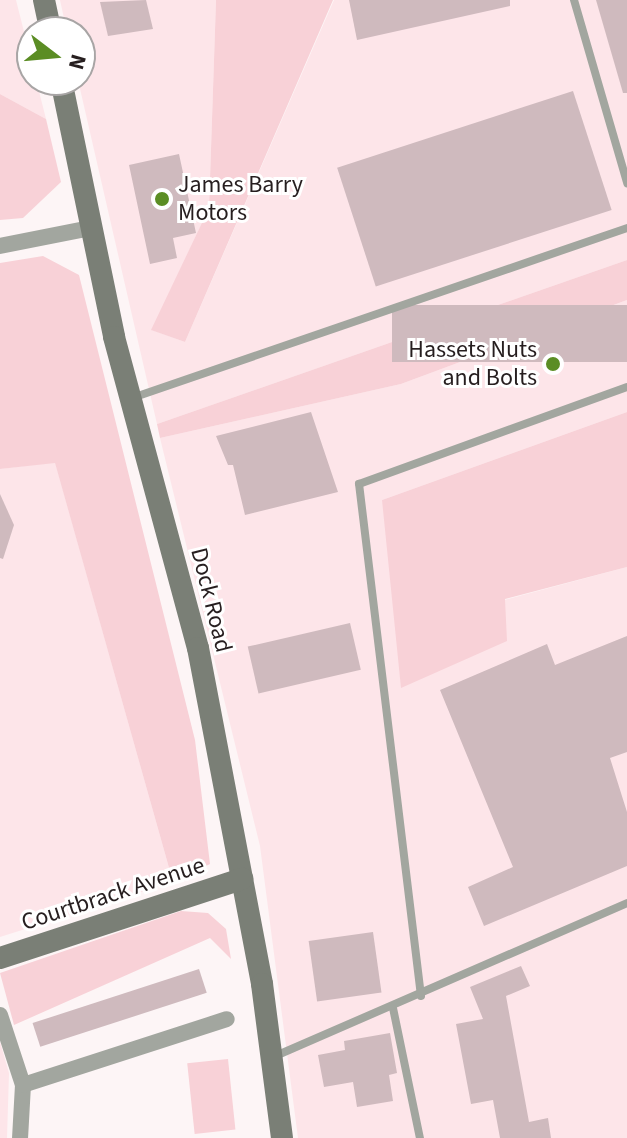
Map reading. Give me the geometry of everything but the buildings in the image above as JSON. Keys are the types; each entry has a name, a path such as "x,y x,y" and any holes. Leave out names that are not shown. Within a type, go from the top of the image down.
{"main road":[{"name":"Dock Road","path":"64,96 131,398 198,648 273,1057 282,1138"},
{"name":"Courtbrack Avenue","path":"0,958 242,879"}],"street":[{"path":"0,246 91,228"},
{"path":"0,1015 23,1085 20,1138"},
{"path":"23,1085 227,1019"}],"lane":[{"path":"574,0 627,183"},
{"path":"131,398 627,228"},
{"path":"421,996 359,484 627,387"},
{"path":"273,1057 421,996 508,950 627,903"},
{"path":"393,1008 420,1138"}],"shaded area":[{"path":"0,0 16,0 20,16 16,16 16,96 40,96 46,119 0,94"},
{"path":"60,0 216,0 209,208 152,330 185,342 334,0 627,0 627,260 157,424 82,96 96,96 96,16 64,16"},
{"path":"216,0 333,0 185,342 151,330 209,208"},
{"path":"0,94 46,119 61,182 23,218 0,220"},
{"path":"43,256 79,275 195,740 210,864 173,882 55,463 0,469 0,263"},
{"path":"627,260 627,300 401,384 160,438 157,424"},
{"path":"627,300 627,412 382,500 504,600 627,567 627,1138 298,1138 260,846 160,438 401,384"},
{"path":"627,412 627,567 505,599 507,641 401,688 382,500"},
{"path":"55,462 173,882 0,937 0,469"},
{"path":"181,911 208,913 226,929 231,959 210,938 14,1025 0,973"},
{"path":"0,1042 9,1073 7,1138 0,1138"},
{"path":"228,1059 235,1130 195,1134 187,1063"}],"place":[{"name":"James Barry Motors","path":"162,199"},
{"name":"Hassets Nuts and Bolts","path":"553,364"}]}
